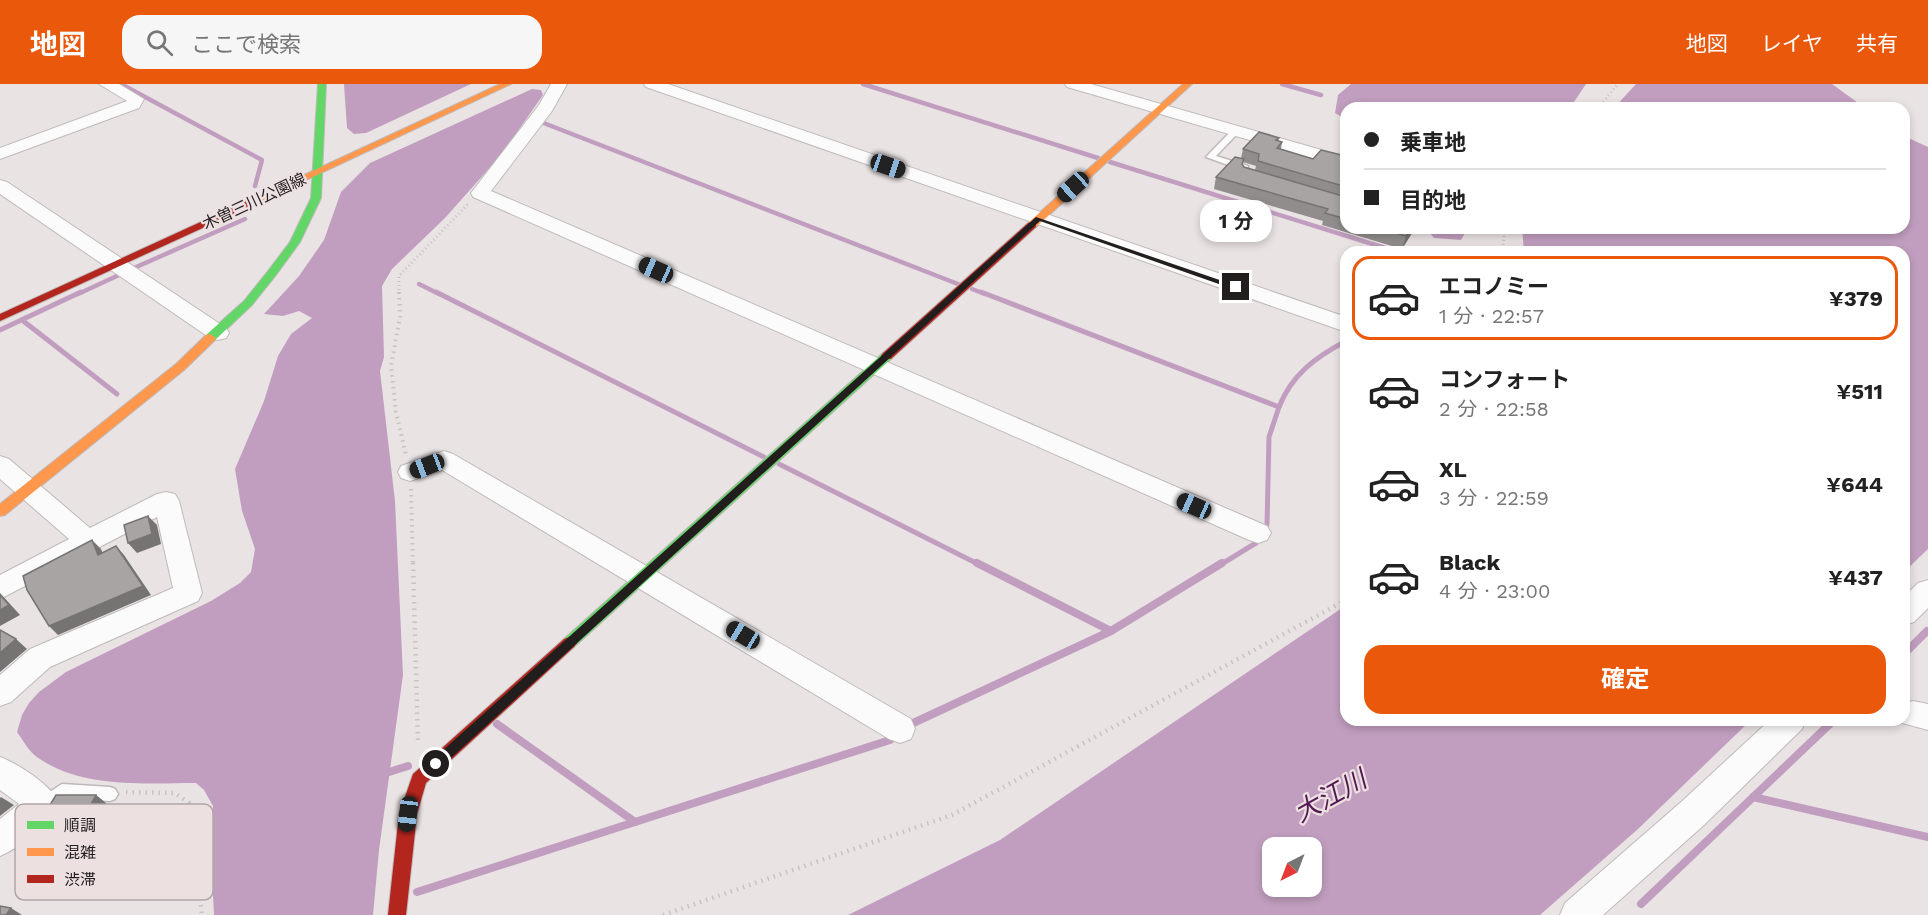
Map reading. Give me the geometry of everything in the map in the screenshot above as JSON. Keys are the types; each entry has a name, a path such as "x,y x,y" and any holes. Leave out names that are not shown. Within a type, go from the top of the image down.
{"street":[{"path":"0,154 133,104 136,99 107,84"},
{"path":"0,511 163,381 218,333 254,296 296,242 316,198 322,84"},
{"name":"木曽三川公園線","path":"0,318 507,84"},
{"path":"559,84 546,107 480,193 1258,533"},
{"path":"652,84 1340,323"},
{"path":"1073,84 1340,161"},
{"path":"397,915 408,814 419,779 1188,84"},
{"path":"0,186 218,333"},
{"path":"410,472 444,460 900,729"},
{"path":"0,465 88,542"},
{"path":"0,588 166,501 188,593 40,658 22,671 0,693"},
{"path":"1910,608 1928,591"},
{"path":"1587,912 1785,726"},
{"path":"0,771 44,804"},
{"path":"0,840 15,828"}],"lane":[{"path":"1236,131 1210,157 1251,169 1245,175"},
{"path":"44,804 62,791 110,795"}],"path":[{"path":"1603,102 1618,84"},
{"path":"663,915 952,815 1340,603"},
{"path":"110,795 128,791 175,793 189,804"},
{"path":"200,900 202,915"}],"water":[{"path":"344,84 471,84 366,133 354,134 347,128"},
{"path":"1351,84 1586,84 1574,102 1340,102 1340,116 1335,113 1338,95"},
{"path":"1636,84 1832,84 1857,102 1620,102"},
{"path":"532,89 541,90 543,95 501,155 445,218 392,269 382,286 384,357 380,371 395,501 403,675 379,850 373,915 214,915 213,804 204,790 196,783 114,782 73,775 34,755 17,732 22,715 29,703 39,692 66,672 211,601 240,583 251,572 255,549 242,511 235,469 264,401 278,356 291,334 312,318 299,311 283,316 264,314 299,276 324,240 341,192 370,163"},
{"path":"1910,139 1928,147 1928,549 1910,566 1910,246 1524,246 1522,234 1910,234"},
{"path":"1431,234 1464,234 1461,240 1434,238"},
{"name":"大江川","path":"1340,609 1340,726 1745,726 1638,829 1540,915 848,915 1000,840"}],"building":[{"path":"1259,132 1279,138 1276,140 1282,142 1277,148 1313,159 1321,150 1340,155 1340,185 1258,161 1259,154 1243,149"},
{"path":"1235,157 1244,159 1242,164 1244,167 1340,195 1340,217 1325,213 1328,209 1216,177"},
{"path":"148,516 152,534 128,543 124,525"},
{"path":"92,540 98,555 116,546 143,586 49,626 27,590 23,576"},
{"path":"0,595 9,605 0,610"},
{"path":"0,630 16,639 0,653"},
{"path":"56,795 96,795 91,804 50,804"},
{"path":"0,906 11,908 6,915 0,915"}],"waterway":[{"path":"121,84 262,160 255,186"},
{"path":"863,84 1098,158"},
{"path":"1282,84 1321,95"},
{"path":"541,122 958,284"},
{"path":"1110,162 1340,234"},
{"path":"134,268 245,219"},
{"path":"1340,234 1379,246"},
{"path":"78,294 119,275"},
{"path":"419,284 439,294"},
{"path":"972,289 985,294"},
{"path":"0,330 81,292"},
{"path":"436,292 764,457"},
{"path":"981,292 1279,407"},
{"path":"22,320 117,394"},
{"path":"1279,407 1284,395 1298,376 1315,360 1340,344"},
{"path":"1267,525 1269,437 1279,407"},
{"path":"779,464 980,565"},
{"path":"1220,565 1256,543"},
{"path":"977,563 1111,631"},
{"path":"1111,631 1222,563"},
{"path":"909,725 1111,631"},
{"path":"1910,648 1927,631"},
{"path":"497,724 635,822"},
{"path":"1753,797 1828,726"},
{"path":"635,822 890,740"},
{"path":"389,772 408,766"},
{"path":"1641,904 1753,797"},
{"path":"1753,797 1928,837"},
{"path":"417,892 635,822"}],"traffic: fast":[{"path":"210,338 248,303 272,273 295,242 316,198 322,84"},
{"path":"569,643 887,356"}],"traffic: slow":[{"path":"253,201 507,84"},
{"path":"1032,225 1188,84"},
{"path":"0,511 180,367 210,338"}],"traffic: jam":[{"path":"0,318 253,201"},
{"path":"887,356 1032,225"},
{"path":"397,915 408,814 419,779 569,643"}],"route":[{"path":"436,764 1039,219 1236,287"}]}
